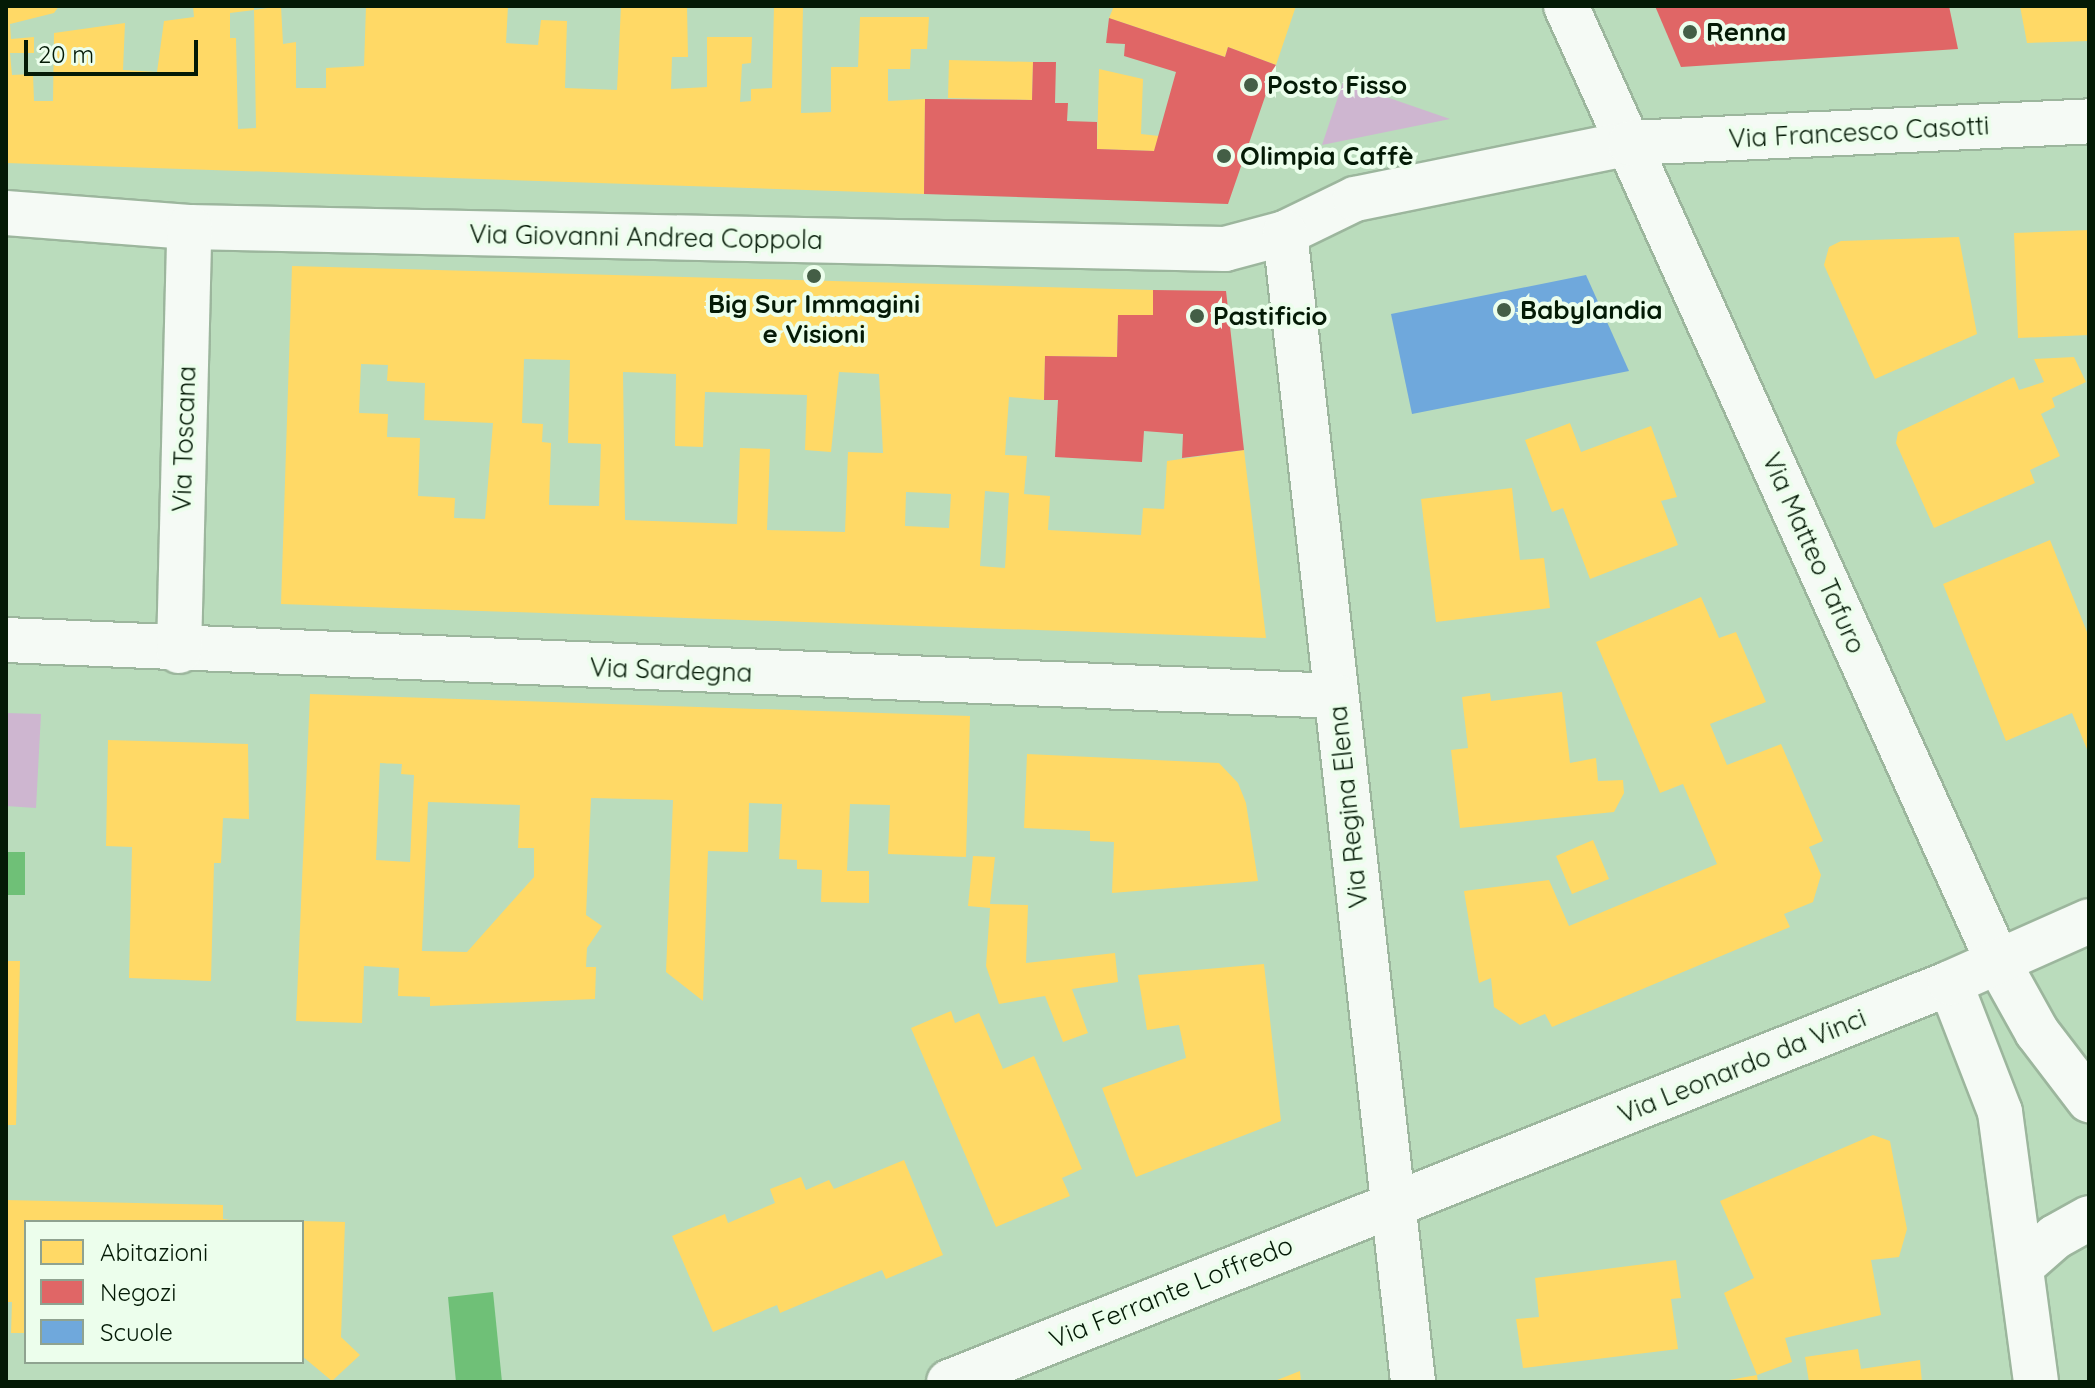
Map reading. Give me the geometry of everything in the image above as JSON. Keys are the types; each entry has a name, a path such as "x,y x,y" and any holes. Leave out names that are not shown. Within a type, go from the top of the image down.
{"street":[{"name":"Via Matteo Tafuro","path":"1566,6 1998,962 2037,1032 2089,1100"},
{"name":"Via Francesco Casotti","path":"1285,233 1355,199 1630,143 2089,121"},
{"name":"Via Giovanni Andrea Coppola","path":"6,213 189,227 1225,249 1285,233"},
{"name":"Via Toscana","path":"179,651 189,227"},
{"name":"Via Regina Elena","path":"1285,233 1413,1382"},
{"name":"Via Sardegna","path":"6,640 179,651 1336,696"},
{"name":"Via Leonardo da Vinci","path":"1393,1204 1950,983 2089,921"},
{"path":"1950,983 2000,1112 2036,1382"},
{"name":"Via Ferrante Loffredo","path":"949,1382 1393,1204"},
{"path":"2022,1266 2055,1237 2089,1218"}],"shaded area":[{"path":"1343,82 1450,119 1322,145"},
{"path":"6,713 41,714 36,808 6,806"},
{"path":"6,852 25,852 25,895 6,895"},
{"path":"493,1292 502,1382 456,1382 448,1297"}],"building: Abitazioni":[{"path":"6,6 59,6 54,13 10,24 11,39 34,37 34,53 10,53 12,75 33,74 34,101 53,101 54,33 125,23 123,70 157,72 164,21 194,17 193,6 254,6 254,10 281,6 283,44 296,42 296,88 326,88 326,68 364,66 366,6 508,6 506,43 538,45 541,20 567,21 565,88 617,90 621,6 687,6 688,57 672,57 671,89 707,87 707,37 752,37 751,63 742,64 740,102 751,101 751,89 772,88 774,6 803,6 801,113 831,112 831,67 858,67 860,17 929,17 927,49 911,49 910,69 888,69 888,101 925,99 924,194 6,163","holes":["254,10 256,128 238,129 236,38 230,38 230,13"]},
{"path":"1114,6 1296,6 1276,65 1228,47 1225,57 1109,18"},
{"path":"2020,6 2089,6 2089,41 2027,43"},
{"path":"949,60 1033,62 1032,100 948,98"},
{"path":"1099,69 1143,79 1141,134 1159,136 1154,151 1097,149"},
{"path":"2089,230 2089,335 2018,338 2014,233"},
{"path":"1959,237 1977,334 1875,379 1824,265 1829,247 1841,241"},
{"path":"292,266 1153,290 1153,315 1118,315 1117,357 1045,356 1044,400 1009,397 1005,455 1027,456 1024,494 1050,496 1048,530 1141,535 1143,508 1164,509 1167,461 1244,450 1266,638 281,604","holes":["524,359 570,360 568,443 601,444 599,506 549,505 551,443 542,442 543,424 522,423","361,364 388,365 387,381 425,383 424,420 493,423 485,519 454,518 455,498 418,496 420,438 387,437 388,414 359,413","623,372 676,374 675,446 703,447 705,392 807,395 805,450 831,452 839,372 879,374 883,453 848,452 845,532 767,530 770,449 740,448 737,524 625,520","985,491 1009,493 1005,568 980,566","906,492 951,494 949,528 905,526"]},
{"path":"2074,357 2086,382 2052,398 2055,407 2041,414 2060,456 2030,470 2035,483 1934,528 1896,443 1898,432 2014,377 2019,390 2044,382 2034,359"},
{"path":"1570,423 1581,452 1651,426 1677,497 1661,501 1678,545 1590,579 1563,508 1552,512 1525,440"},
{"path":"1512,488 1520,560 1544,558 1550,608 1436,622 1421,499"},
{"path":"2050,540 2089,637 2089,754 2072,713 2006,741 1943,584"},
{"path":"1701,597 1719,638 1736,632 1766,702 1710,724 1727,765 1781,744 1823,841 1809,847 1821,875 1813,902 1784,914 1790,927 1552,1027 1545,1014 1520,1025 1494,1007 1491,978 1479,983 1464,891 1549,880 1569,926 1717,864 1683,784 1660,793 1596,642"},
{"path":"1562,692 1570,763 1596,758 1598,781 1623,780 1624,793 1614,812 1460,828 1451,750 1468,748 1462,697 1490,693 1491,701"},
{"path":"310,694 970,716 966,857 888,854 890,805 850,804 847,871 869,871 869,903 821,902 822,870 797,869 797,860 779,859 782,804 749,803 748,852 708,851 703,1001 666,972 673,800 591,798 586,915 602,926 587,948 586,967 596,967 595,999 430,1006 430,997 398,996 399,968 364,966 362,1023 296,1021","holes":["380,763 402,764 401,774 414,775 410,862 376,860","428,802 520,805 518,848 534,848 534,877 467,952 422,951"]},
{"path":"108,740 248,744 249,819 223,818 221,863 214,863 211,981 129,978 132,847 106,846"},
{"path":"1027,754 1219,763 1238,783 1246,803 1258,881 1112,893 1114,842 1090,841 1090,831 1024,828"},
{"path":"1593,840 1609,879 1572,894 1556,856"},
{"path":"973,856 995,857 990,904 1028,905 1026,963 1115,953 1118,982 1072,989 1088,1033 1063,1042 1045,996 999,1004 986,966 990,908 968,906"},
{"path":"6,961 20,961 16,1125 6,1125"},
{"path":"1264,964 1281,1121 1136,1177 1102,1088 1186,1058 1179,1025 1147,1030 1138,975"},
{"path":"951,1011 955,1023 979,1013 1003,1069 1034,1056 1082,1169 1062,1178 1070,1196 996,1227 911,1028"},
{"path":"1873,1135 1890,1141 1907,1229 1899,1257 1871,1260 1881,1315 1785,1338 1792,1362 1757,1375 1724,1293 1754,1278 1720,1201"},
{"path":"904,1160 943,1255 886,1279 882,1270 780,1313 777,1305 713,1332 672,1236 725,1214 728,1223 775,1203 770,1189 801,1177 806,1190 829,1180 834,1189"},
{"path":"6,1200 223,1205 223,1219 230,1220 24,1220 24,1333 11,1333 12,1302 6,1302"},
{"path":"304,1221 345,1222 341,1337 360,1355 332,1381 304,1358"},
{"path":"1676,1260 1681,1298 1671,1299 1678,1349 1523,1368 1516,1319 1539,1317 1535,1278"},
{"path":"1858,1349 1861,1369 1920,1360 1922,1382 1809,1382 1805,1357"},
{"path":"1300,1371 1301,1382 1272,1382"},
{"path":"1757,1375 1758,1382 1718,1382"}],"building: Negozi":[{"path":"1655,6 1949,6 1958,49 1681,67"},
{"path":"1109,18 1225,57 1228,47 1276,65 1228,204 924,194 925,99 1032,100 1033,62 1056,62 1055,103 1068,103 1067,121 1097,122 1097,149 1154,151 1176,72 1124,56 1125,44 1106,43"},
{"path":"1153,290 1226,291 1244,450 1182,458 1183,434 1144,431 1142,462 1055,457 1058,400 1044,400 1045,356 1117,357 1118,315 1153,315"}],"building: Scuole":[{"path":"1586,275 1629,371 1412,414 1391,314"}],"place":[{"name":"Renna","path":"1690,32"},
{"name":"Posto Fisso","path":"1251,85"},
{"name":"Olimpia Caffè","path":"1224,156"},
{"name":"Big Sur Immagini e Visioni","path":"814,276"},
{"name":"Babylandia","path":"1504,310"},
{"name":"Pastificio","path":"1197,316"}]}
